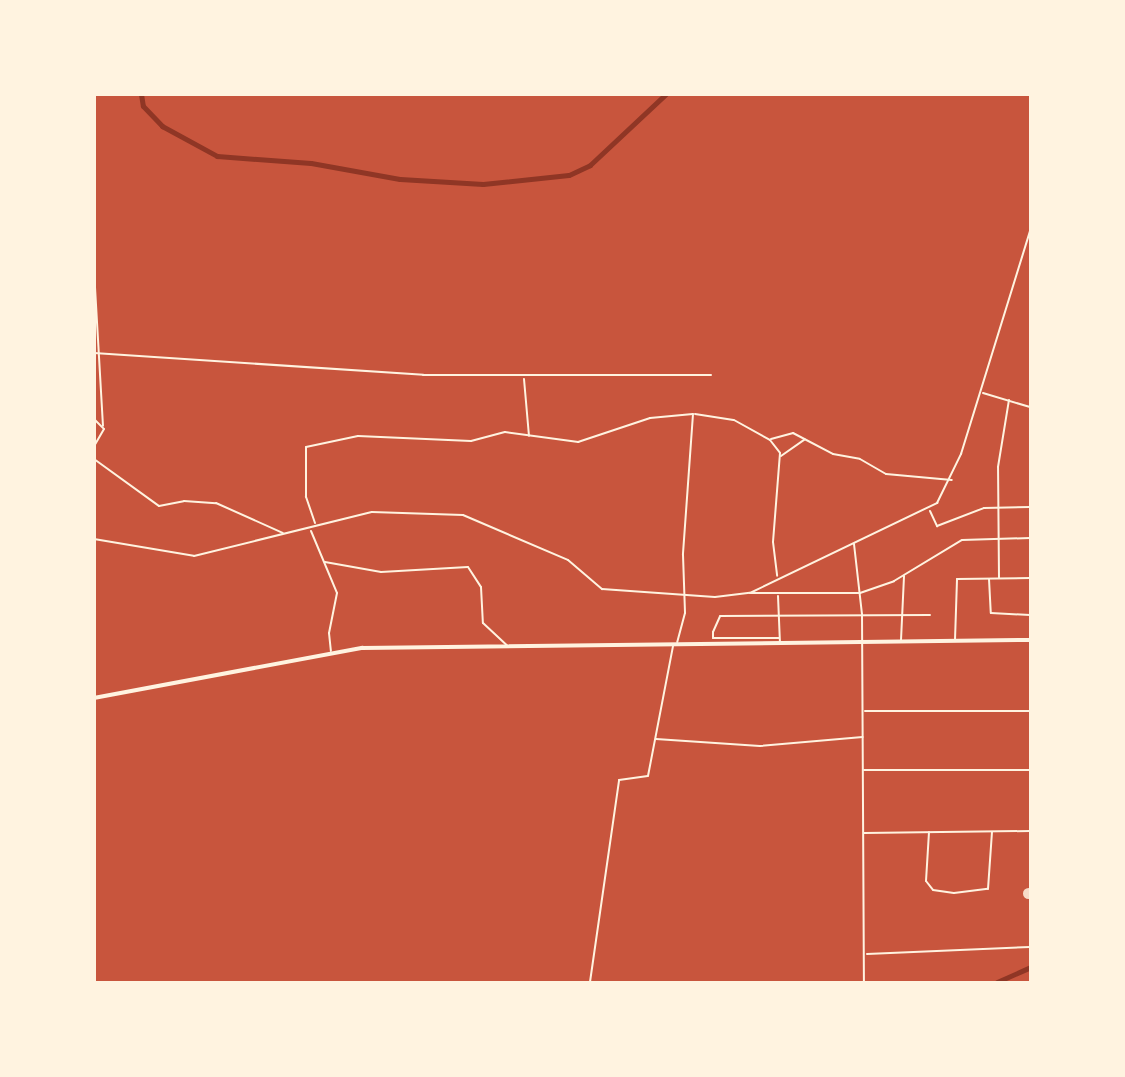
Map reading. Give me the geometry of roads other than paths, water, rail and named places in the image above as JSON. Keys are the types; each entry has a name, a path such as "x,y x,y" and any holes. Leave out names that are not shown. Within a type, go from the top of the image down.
{"main road":[{"path":"94,698 331,652 508,646 1031,640"}],"street":[{"path":"750,593 777,577 929,509 952,480 982,393 1031,231"},
{"path":"94,270 102,354 103,426 94,446"},
{"path":"94,353 524,377 711,375"},
{"path":"524,377 530,438"},
{"path":"982,393 1031,407"},
{"path":"999,578 1001,507 998,467 1009,400"},
{"path":"590,982 619,780 647,779 674,645 680,640 693,414"},
{"path":"316,523 306,497 306,447 358,436 471,441 505,432 530,438 587,441 650,418 693,414 727,417 770,440 781,457 773,542 777,577"},
{"path":"94,419 103,426"},
{"path":"770,440 786,433 805,439 833,454 860,459 886,474 952,480"},
{"path":"781,457 805,439"},
{"path":"94,459 159,506 184,501 216,503 284,534"},
{"path":"929,509 937,526 980,509 1031,507"},
{"path":"94,539 194,556 310,530 316,523 372,512 470,516 568,560 602,589 715,597 750,593 860,593 904,575 956,542 1031,538"},
{"path":"310,530 337,593 329,633 331,652"},
{"path":"854,543 862,614 867,954 864,982"},
{"path":"325,562 373,572 470,568 482,592 483,623 508,646"},
{"path":"901,641 904,575"},
{"path":"989,578 992,613 1031,615"},
{"path":"955,640 957,579 1031,578"},
{"path":"778,595 780,643"},
{"path":"779,638 713,638 713,632 720,616 930,615"},
{"path":"864,711 1031,711"},
{"path":"656,739 760,746 864,737"},
{"path":"863,770 1031,769"},
{"path":"864,832 1031,831"},
{"path":"929,832 926,881 933,890 954,892 988,889 992,832"},
{"path":"867,954 1031,947"}],"waterway":[{"path":"141,94 143,106 162,126 217,156 311,163 400,179 483,184 569,175 590,165 666,94"},
{"path":"997,982 1030,967"}]}
